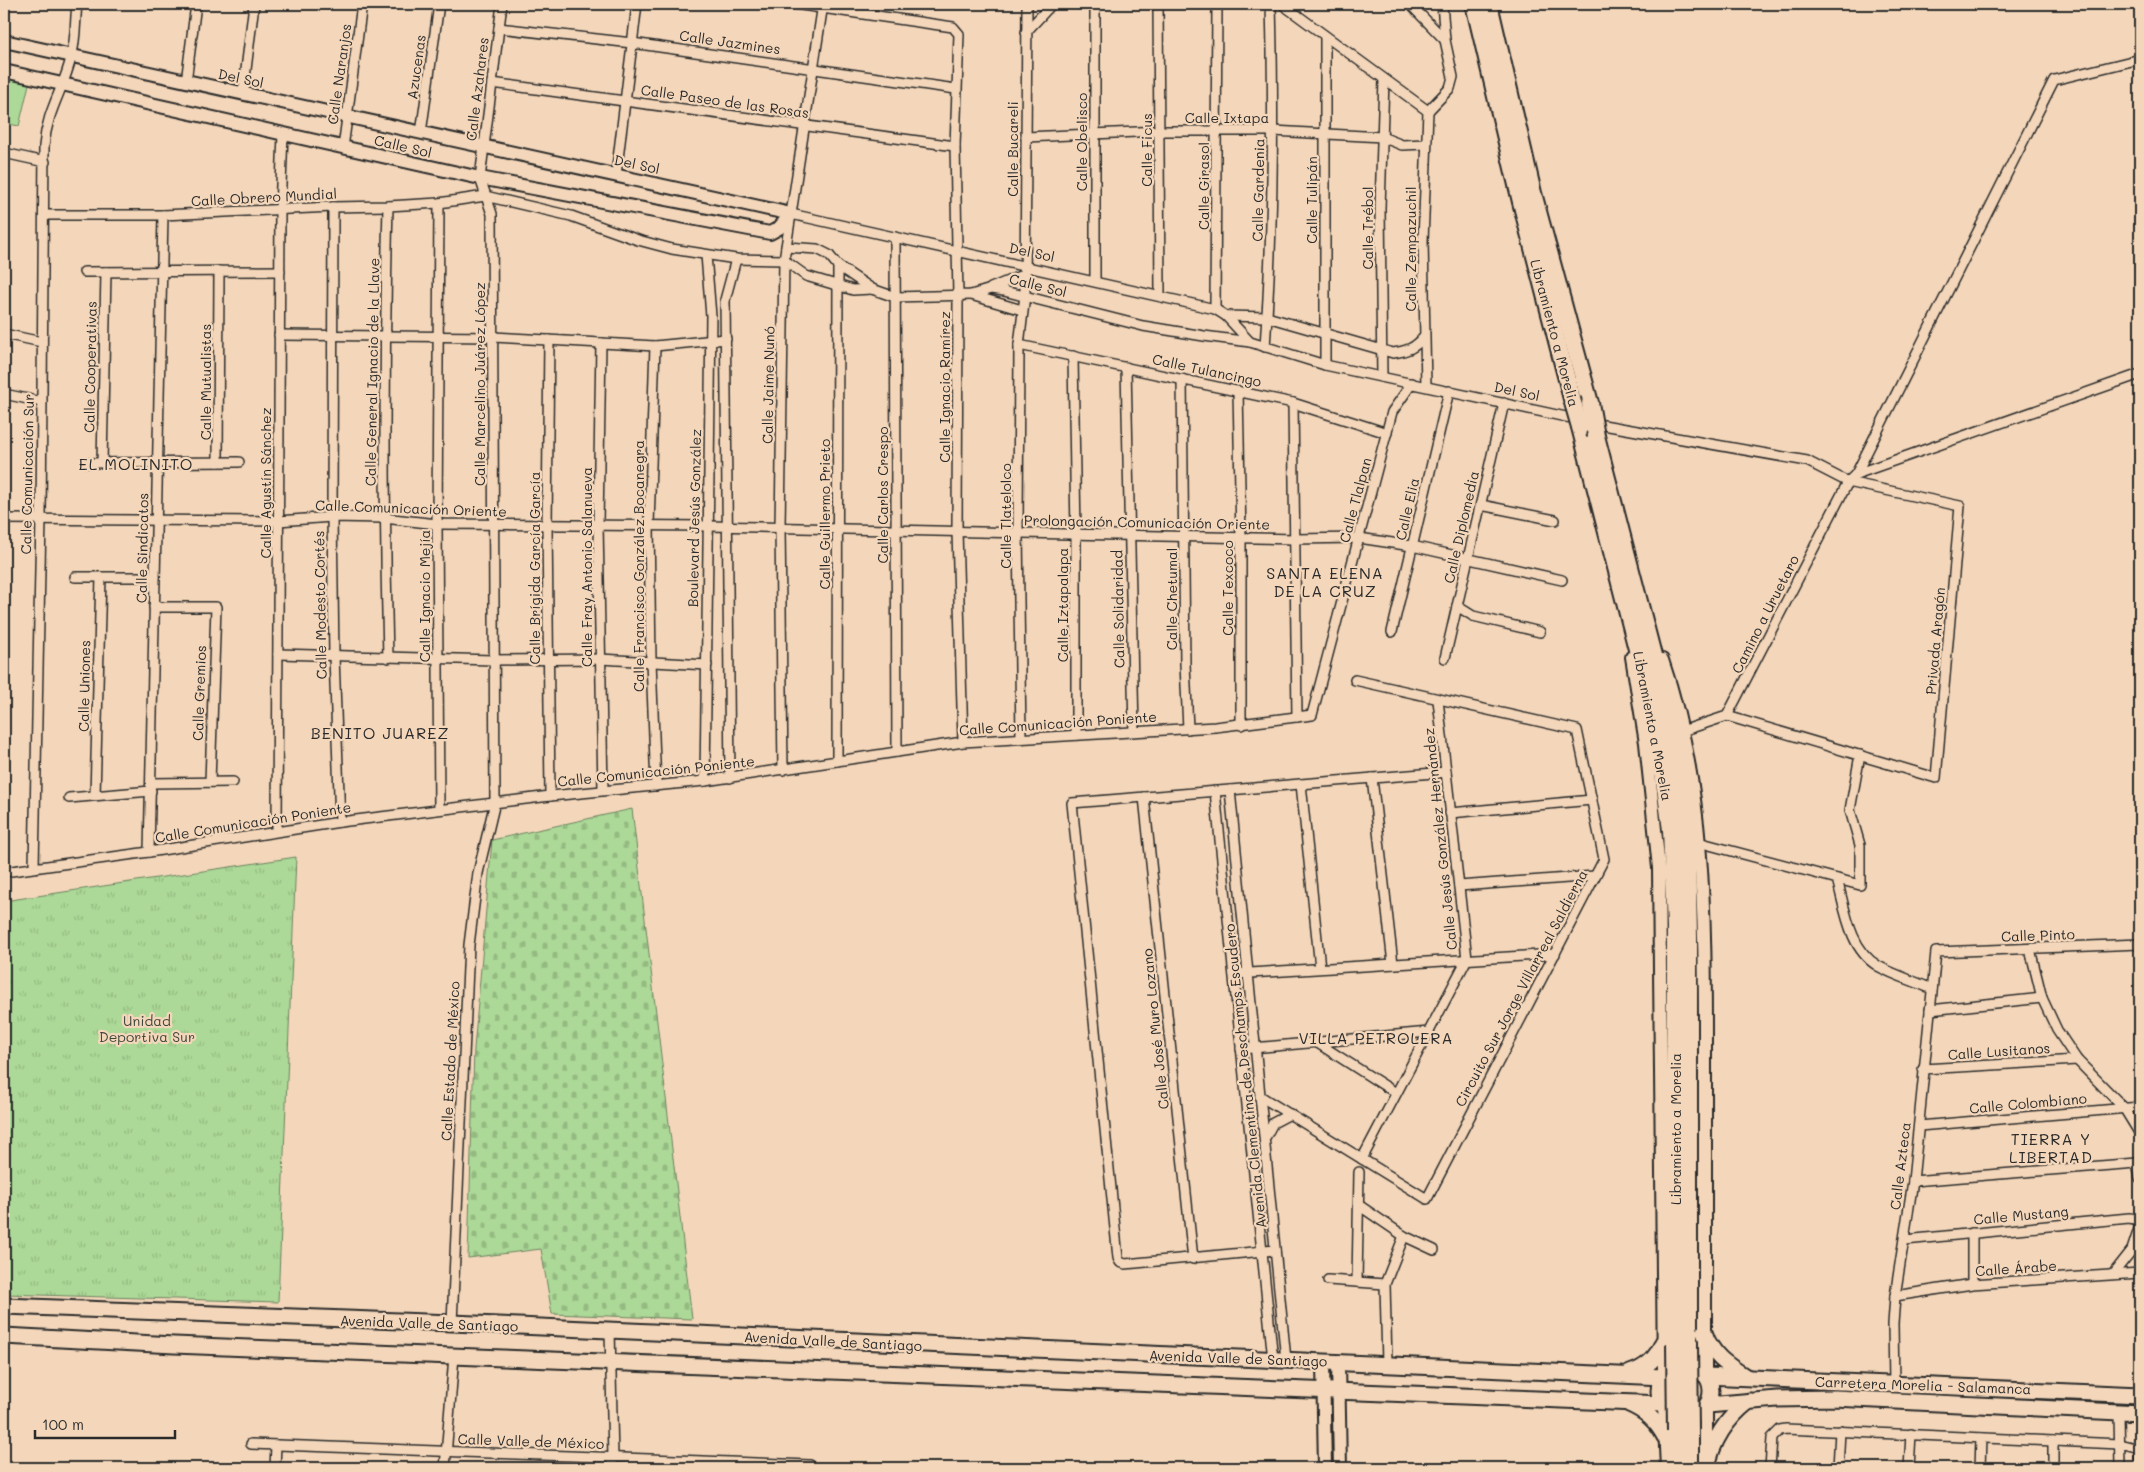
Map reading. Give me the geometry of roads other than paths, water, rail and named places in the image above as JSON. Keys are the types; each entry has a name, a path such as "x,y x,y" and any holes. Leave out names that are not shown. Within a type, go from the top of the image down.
{"highway":[{"name":"Libramiento a Morelia","path":"1474,4 1521,202 1650,700 1660,750 1671,830 1675,927 1676,1468"},
{"name":"Libramiento a Morelia","path":"1489,4 1533,193 1590,403 1596,436 1669,721 1683,806 1689,937 1676,1343"},
{"name":"Libramiento a Morelia","path":"1677,1433 1690,1468"}],"main road":[{"name":"Avenida Valle de Santiago","path":"4,1306 452,1323 1663,1376"},
{"path":"1704,1332 1716,1356 1747,1378"},
{"name":"Avenida Valle de Santiago","path":"4,1336 1663,1405"},
{"path":"1676,1343 1640,1370 1617,1374 1616,1402 1630,1404 1647,1414 1661,1428 1677,1433"},
{"path":"1686,1365 1696,1367 1705,1374 1711,1388 1707,1406 1694,1416 1684,1417 1670,1413 1663,1405 1659,1390 1663,1376 1676,1366 1686,1365"},
{"name":"Carretera Morelia - Salamanca","path":"1705,1374 1747,1378 2140,1394"},
{"path":"2094,1392 2114,1398 2140,1413"},
{"name":"Carretera Morelia - Salamanca","path":"1707,1406 1749,1401 1834,1398 2140,1413"},
{"path":"1707,1468 1717,1436 1736,1411 1749,1401"}],"street":[{"name":"Calle Comunicación Sur","path":"34,867 41,519 44,146 49,114 63,85 72,56 77,4"},
{"path":"186,82 196,4"},
{"path":"243,94 254,4"},
{"name":"Calle Naranjos","path":"342,148 362,4"},
{"name":"Azucenas","path":"421,133 439,4"},
{"name":"Calle Azahares","path":"480,178 502,4"},
{"path":"616,175 637,4"},
{"path":"794,4 823,6"},
{"name":"Calle Bucareli","path":"1024,295 1026,4"},
{"path":"1026,32 1052,4"},
{"name":"Calle Obelisco","path":"1095,4 1095,281"},
{"name":"Calle Ficus","path":"1158,4 1160,295"},
{"name":"Calle Girasol","path":"1215,309 1217,4"},
{"name":"Calle Gardenia","path":"1265,347 1273,131 1271,4"},
{"path":"1282,4 1428,111 1447,92 1453,78 1445,40 1442,4"},
{"path":"1410,4 1445,40"},
{"name":"Calle Ignacio Ramírez","path":"823,6 953,27 958,31 955,146 958,296 957,531 964,742"},
{"name":"Calle Jaime Nunó","path":"783,770 780,527 784,260 823,6"},
{"name":"Calle Jazmines","path":"499,28 632,43 956,89"},
{"name":"Calle Tulipán","path":"1325,364 1326,36"},
{"name":"Del Sol","path":"4,41 957,250 1025,270 1095,281 1160,295 1215,309 1226,316 1250,342"},
{"path":"1856,474 2054,80 2140,60"},
{"name":"Calle Sol","path":"4,71 480,178 770,233 780,228 791,214"},
{"name":"Calle Trébol","path":"1382,377 1382,137 1384,79"},
{"name":"Calle Paseo de las Rosas","path":"492,83 955,146"},
{"name":"Calle Zempazuchil","path":"1426,386 1423,241 1428,111"},
{"name":"Calle Ixtapa","path":"1026,137 1159,131 1273,131 1382,137 1402,146 1426,144"},
{"name":"Calle Agustín Sánchez","path":"277,831 280,210 283,134"},
{"path":"4,153 45,162"},
{"name":"Calle Marcelino Juárez López","path":"480,178 492,214 492,524 495,802"},
{"path":"485,196 571,216 638,240 706,255 736,259 784,260 806,276 853,290 872,289"},
{"name":"Calle Obrero Mundial","path":"44,215 163,215 439,204 485,196"},
{"name":"Calle Ignacio Mejía","path":"439,204 437,524 439,809"},
{"name":"Calle General Ignacio de la Llave","path":"388,206 384,518 388,658"},
{"name":"Calle Modesto Cortés","path":"333,207 332,517 334,656 340,822"},
{"name":"Calle Sindicatos","path":"149,852 163,215"},
{"name":"Calle Carlos Crespo","path":"895,237 897,752"},
{"name":"Calle Sol","path":"786,247 816,249 829,255 838,266 872,289 895,297 971,295 991,289 1024,295 1082,312 1143,326 1250,342 1265,347"},
{"name":"Boulevard Jesús González","path":"705,781 711,316 706,255"},
{"path":"730,778 725,300 736,259"},
{"name":"Calle Guillermo Prieto","path":"837,761 838,266"},
{"path":"991,289 1025,270"},
{"name":"Calle Mutualistas","path":"218,462 219,271"},
{"path":"84,272 280,271"},
{"name":"Calle Cooperativas","path":"102,462 106,272"},
{"path":"971,295 1022,310"},
{"name":"Calle Tlatelolco","path":"1021,738 1018,532 1019,345 1024,295"},
{"path":"711,316 725,300"},
{"path":"1226,316 1267,317 1393,353 1405,352 1416,346 1424,337"},
{"path":"4,334 42,342"},
{"path":"279,335 493,337 655,346 726,339"},
{"name":"Calle Brígida García García","path":"549,340 547,658 550,796"},
{"name":"Calle Fray Antonio Salanueva","path":"601,343 598,525 603,790"},
{"name":"Calle Tulancingo","path":"1019,345 1293,403 1387,433"},
{"name":"Calle Francisco González Bocanegra","path":"655,346 649,525 651,661 656,786"},
{"name":"Del Sol","path":"1265,347 1325,364 1603,425 1807,461 1848,482 1960,506"},
{"name":"Calle Iztapalapa","path":"1073,356 1076,534 1076,734"},
{"name":"Calle Solidaridad","path":"1126,367 1134,731"},
{"path":"1856,474 2140,374"},
{"name":"Calle Chetumal","path":"1182,379 1184,646 1188,729"},
{"name":"Calle Tlalpan","path":"1312,715 1392,412 1412,383"},
{"name":"Calle Texcoco","path":"1238,391 1241,538 1241,724"},
{"name":"Calle Elia","path":"1392,632 1449,391"},
{"path":"4,394 42,402"},
{"path":"1293,403 1297,717"},
{"name":"Calle Diplomedia","path":"1445,658 1504,403"},
{"path":"88,463 239,462"},
{"name":"Camino a Uruetaro","path":"1728,716 1848,482 1856,474"},
{"path":"1481,504 1555,520"},
{"name":"Privada Aragón","path":"1860,756 1936,778 1960,506"},
{"name":"Calle Comunicación Oriente","path":"4,519 278,521 332,517 384,518 437,524 728,526"},
{"name":"Prolongación Comunicación Oriente","path":"728,526 1241,538 1359,538 1412,546 1562,580"},
{"path":"75,577 155,577"},
{"name":"Calle Uniones","path":"95,795 101,577"},
{"path":"1634,581 1663,664 1682,731 1694,796 1704,954 1705,1374"},
{"path":"1457,606 1481,619 1540,632"},
{"name":"Calle Gremios","path":"154,607 216,607 210,782"},
{"path":"278,654 493,660 600,659 707,665"},
{"path":"1355,680 1438,700"},
{"name":"Calle Jesús González Hernández","path":"1362,1159 1467,959 1438,700"},
{"name":"Circuito Sur Jorge Villarreal Saldierna","path":"1260,1096 1427,1199 1604,859 1577,730 1438,700"},
{"name":"Calle Comunicación Poniente","path":"4,872 149,852 340,822 495,802 730,778 964,742 1188,729 1312,715"},
{"path":"1682,731 1728,716 1860,756 1850,810 1860,845 1860,885 1698,842"},
{"path":"1276,1250 1125,1264 1120,1262 1118,1258 1072,803 1446,772"},
{"path":"1372,778 1393,964"},
{"path":"69,798 151,787 233,782"},
{"path":"1301,784 1320,968"},
{"name":"Avenida Clementina de Deschamps Escudero","path":"1230,790 1276,1250 1280,1360"},
{"name":"Avenida Clementina de Deschamps Escudero","path":"1215,791 1262,1252 1280,1360"},
{"name":"Calle José Muro Lozano","path":"1144,797 1193,1258"},
{"path":"1450,813 1592,800"},
{"name":"Calle Estado de México","path":"452,1323 470,936 478,873 495,802"},
{"path":"1459,886 1595,876"},
{"path":"1837,879 1854,938 1864,954 1877,965 1932,989"},
{"name":"Calle Pinto","path":"1936,952 2140,944"},
{"path":"2030,949 2034,974 2042,998 2057,1030 2077,1060 2124,1108 2140,1134"},
{"name":"Calle Azteca","path":"1894,1384 1893,1324 1895,1296 1913,1181 1936,952"},
{"path":"1234,974 1555,954"},
{"path":"1930,1010 2042,998"},
{"path":"1241,1049 1429,1032"},
{"path":"1316,1042 1396,1093"},
{"name":"Calle Lusitanos","path":"1923,1069 2077,1060"},
{"name":"Calle Colombiano","path":"1919,1126 2140,1107"},
{"path":"1265,1140 1273,1123 1290,1114"},
{"path":"1913,1181 2138,1162 2140,1178"},
{"path":"1356,1282 1360,1206 1359,1172"},
{"path":"1360,1206 1404,1236 1434,1250"},
{"name":"Calle Mustang","path":"1905,1240 2128,1218 2140,1220"},
{"path":"2114,1274 2132,1250 2140,1226"},
{"path":"1972,1233 1972,1284"},
{"path":"1387,1364 1385,1284 1404,1236"},
{"name":"Calle Árabe","path":"1895,1296 1972,1284 2140,1272"},
{"path":"1328,1280 1385,1284"},
{"path":"610,1331 613,1458 611,1468"},
{"path":"1663,1376 1676,1343"},
{"path":"445,1468 454,1356"},
{"path":"1330,1362 1331,1390 1340,1468"},
{"path":"1325,1468 1331,1390"},
{"path":"1663,1405 1677,1433 1666,1468"},
{"path":"1707,1406 1707,1468"},
{"path":"2119,1412 2120,1468"},
{"path":"2140,1413 2140,1468"},
{"path":"1770,1468 1770,1443 1775,1433 1786,1429 2120,1444 2140,1448"},
{"path":"1838,1468 1840,1431"},
{"path":"1909,1468 1911,1434"},
{"path":"1980,1468 1981,1438"},
{"path":"2052,1468 2053,1441"},
{"name":"Calle Valle de México","path":"251,1444 790,1466 810,1465"},
{"path":"275,1468 276,1445"}],"district":[{"name":"EL MOLINITO","path":"136,463"},
{"name":"SANTA ELENA DE LA CRUZ","path":"1325,581"},
{"name":"BENITO JUAREZ","path":"380,732"},
{"name":"VILLA PETROLERA","path":"1376,1037"},
{"name":"TIERRA Y LIBERTAD","path":"2051,1147"}],"park label":[{"name":"Unidad Deportiva Sur","path":"147,1028"}]}
